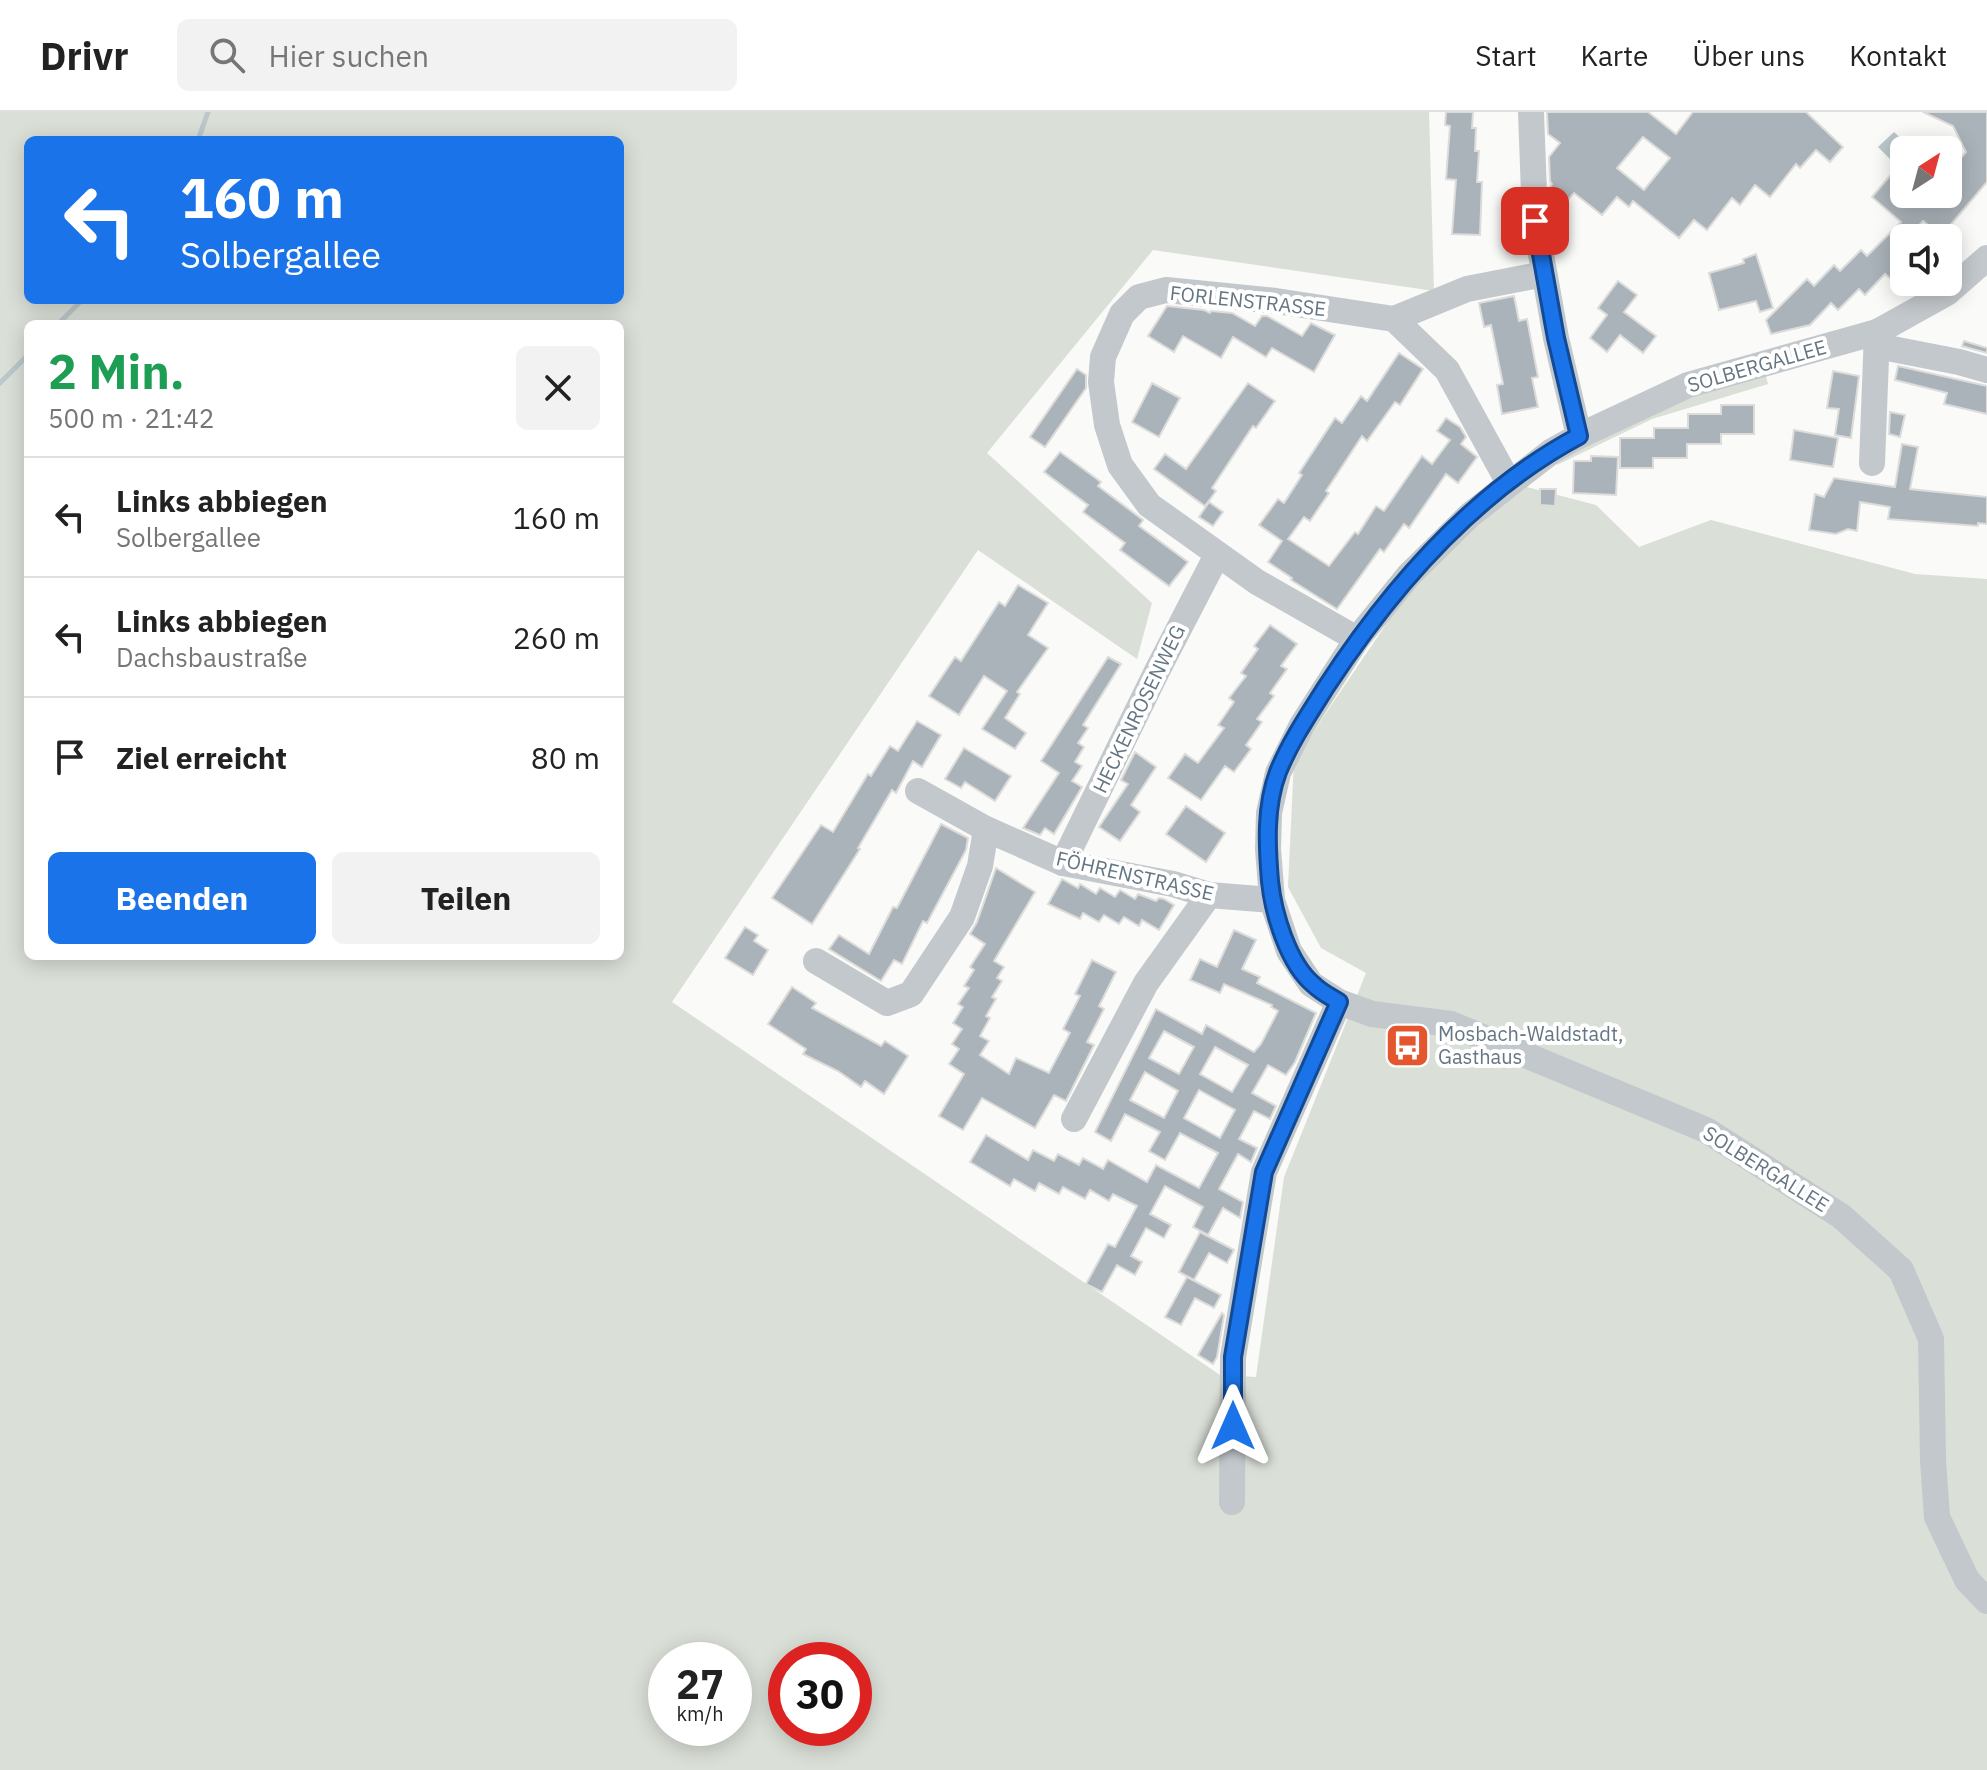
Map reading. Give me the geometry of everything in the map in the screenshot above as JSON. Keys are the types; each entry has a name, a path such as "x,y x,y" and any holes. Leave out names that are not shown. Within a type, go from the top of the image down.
{"street":[{"path":"1531,112 1535,221 1579,436"},
{"name":"SOLBERGALLEE","path":"1987,258 1947,293 1877,339 1688,385 1552,451 1470,515 1409,575 1357,639 1302,725 1278,773 1269,813 1268,849 1272,900 1289,951 1311,984 1339,1002 1372,1014 1451,1024 1706,1130 1841,1216 1901,1270 1931,1339 1937,1517 1967,1580 1987,1601"},
{"path":"1509,483 1447,370 1394,319 1467,289 1544,274"},
{"name":"FORLENSTRASSE","path":"1357,639 1275,593 1149,505 1120,465 1107,425 1101,382 1103,357 1122,314 1139,297 1166,290 1276,301 1394,319"},
{"path":"1872,463 1877,339 1987,370"},
{"name":"HECKENROSENWEG","path":"1063,863 1217,555"},
{"name":"FÖHRENSTRASSE","path":"918,791 986,829 1063,863 1173,884 1209,895 1272,900"},
{"path":"816,961 887,1003 911,994 962,917 980,866 986,829"},
{"path":"1074,1119 1146,983 1209,895"},
{"path":"1232,1502 1233,1357 1264,1172 1339,1002"}],"shaded area":[{"path":"0,112 1429,112 1434,291 1153,250 987,453 1152,603 1137,659 978,550 672,1002 1220,1375 1256,1377 1284,1177 1366,973 1321,948 1288,887 1294,760 1429,561 1527,487 1596,505 1639,547 1711,520 1915,574 1987,579 1987,1770 0,1770"},
{"path":"1894,132 1898,136 1890,136 1890,159 1878,147"},
{"path":"1763,364 1768,384 1652,419 1557,465 1552,451"}],"building":[{"path":"1446,112 1473,112 1475,151 1479,151 1477,182 1482,182 1480,235 1452,234 1456,180 1446,179 1450,126 1445,125"},
{"path":"1547,112 1648,112 1676,134 1693,112 1806,112 1843,147 1830,162 1816,150 1800,168 1796,164 1770,197 1755,185 1740,205 1732,198 1707,230 1694,220 1679,238 1633,201 1629,207 1617,197 1602,215 1574,193 1567,201 1550,187 1549,157 1560,143 1548,134","holes":["1643,137 1670,158 1644,190 1617,168"]},
{"path":"1923,112 1987,112 1987,182 1951,224 1927,224 1923,221 1920,224 1899,224 1901,222 1872,197 1890,176 1890,208 1962,208 1962,157 1966,152 1962,136 1958,136 1953,126"},
{"path":"1890,233 1890,278 1885,274 1865,295 1859,289 1838,310 1831,303 1810,325 1771,334 1766,320 1807,279 1814,286 1834,265 1840,271 1861,250 1867,256"},
{"path":"1756,254 1773,308 1760,312 1756,301 1719,310 1709,273 1744,263 1743,259"},
{"path":"1618,281 1637,295 1624,312 1656,336 1643,353 1620,335 1607,352 1590,338 1607,315 1598,308"},
{"path":"1514,296 1519,321 1527,319 1538,377 1532,378 1538,407 1502,414 1497,385 1503,384 1491,325 1484,327 1479,303"},
{"path":"1167,306 1232,313 1255,326 1262,316 1267,316 1302,336 1311,323 1335,335 1314,372 1272,348 1266,357 1233,337 1221,358 1183,336 1174,352 1148,336"},
{"path":"1964,341 1987,348 1987,353 1962,346"},
{"path":"1399,353 1423,369 1400,405 1395,402 1367,441 1362,436 1310,521 1304,517 1288,539 1329,566 1355,532 1358,534 1376,506 1384,511 1422,456 1432,464 1450,440 1437,431 1446,418 1460,427 1466,437 1461,444 1477,457 1458,483 1446,474 1409,528 1404,524 1384,552 1380,549 1337,609 1268,562 1282,541 1259,525 1278,499 1284,503 1302,475 1299,473 1335,418 1342,423 1361,396 1367,401"},
{"path":"1898,366 1987,386 1987,414 1944,404 1947,393 1895,380"},
{"path":"1077,369 1086,375 1086,388 1045,447 1030,437"},
{"path":"1833,371 1859,376 1851,438 1835,435 1839,409 1827,408"},
{"path":"1152,383 1180,398 1159,437 1132,422"},
{"path":"1248,383 1275,401 1256,428 1253,426 1212,488 1216,491 1205,506 1154,469 1165,454 1186,469"},
{"path":"1721,405 1754,405 1754,434 1721,434 1721,444 1687,444 1687,458 1653,458 1653,468 1620,468 1620,438 1654,438 1654,428 1688,428 1688,414 1721,414"},
{"path":"1890,412 1905,415 1900,437 1889,434"},
{"path":"1794,430 1838,438 1833,467 1790,460"},
{"path":"1902,444 1918,447 1910,489 1987,497 1987,524 1978,523 1978,526 1888,519 1890,507 1860,502 1857,531 1848,529 1836,534 1809,530 1815,494 1824,497 1834,478 1895,487"},
{"path":"1060,452 1101,482 1098,486 1143,520 1139,526 1188,562 1169,586 1120,550 1125,543 1083,512 1088,505 1044,472"},
{"path":"1591,456 1618,457 1616,495 1573,493 1574,461 1591,461"},
{"path":"1540,489 1556,489 1555,506 1540,505"},
{"path":"1209,502 1223,512 1213,526 1199,517"},
{"path":"1018,585 1048,603 1028,635 1048,648 1017,692 1020,694 1005,718 1026,733 1015,749 982,729 1007,691 984,676 959,715 929,696 955,657 961,661 999,602 1005,606"},
{"path":"1270,625 1297,644 1281,666 1287,669 1270,693 1274,696 1257,719 1262,722 1246,745 1251,749 1234,772 1225,766 1201,800 1168,778 1185,754 1198,763 1224,728 1218,725 1234,702 1229,698 1246,676 1241,673 1258,649 1254,646"},
{"path":"1108,657 1121,664 1083,725 1088,728 1078,743 1084,747 1075,762 1082,766 1072,781 1082,787 1054,834 1045,828 1040,835 1023,828 1059,773 1041,761"},
{"path":"917,721 941,735 922,767 913,761 896,793 892,790 860,849 812,924 772,898 821,825 833,832 868,774 871,776 890,746 898,751"},
{"path":"964,748 1011,776 995,801 965,782 961,788 945,779"},
{"path":"1135,752 1156,767 1131,805 1140,812 1120,841 1099,827 1128,784 1121,780"},
{"path":"1186,806 1225,833 1206,862 1166,834"},
{"path":"941,824 968,838 966,850 927,923 923,921 902,964 894,960 881,981 829,949 839,935 869,954"},
{"path":"996,868 1035,892 994,961 1004,967 997,978 1002,981 992,997 996,999 986,1016 990,1018 980,1036 989,1041 980,1055 1009,1074 1016,1058 1049,1073 1070,1033 1063,1029 1080,996 1075,994 1092,960 1116,972 1099,1006 1104,1009 1087,1042 1094,1045 1066,1101 1054,1095 1035,1128 982,1098 963,1130 939,1116 964,1074 949,1064 959,1049 952,1044 962,1029 953,1023 963,1007 958,1004 969,988 964,986 974,970 970,967 985,944 970,934"},
{"path":"1062,879 1078,888 1080,884 1096,894 1100,888 1115,897 1120,890 1135,899 1138,894 1156,901 1164,899 1174,905 1159,930 1142,920 1139,926 1124,917 1119,924 1104,915 1099,922 1083,913 1080,919 1048,904"},
{"path":"745,927 758,935 754,941 768,950 753,975 725,958"},
{"path":"1234,930 1256,940 1242,969 1260,977 1257,983 1316,1013 1295,1062 1286,1075 1268,1065 1252,1093 1276,1106 1270,1119 1254,1111 1239,1139 1257,1148 1251,1162 1238,1154 1219,1189 1243,1202 1240,1218 1223,1208 1208,1235 1193,1227 1203,1207 1165,1186 1150,1214 1171,1225 1164,1238 1146,1228 1131,1256 1142,1262 1135,1275 1117,1265 1102,1292 1086,1284 1108,1244 1115,1247 1137,1206 1113,1194 1109,1201 1090,1190 1085,1199 1063,1187 1059,1194 1039,1183 1035,1191 1014,1179 1010,1186 970,1162 986,1135 1028,1160 1033,1150 1054,1161 1058,1154 1079,1165 1083,1158 1103,1169 1108,1160 1147,1182 1156,1165 1199,1188 1218,1153 1180,1133 1165,1160 1149,1151 1160,1132 1125,1114 1111,1141 1095,1132 1156,1009 1202,1034 1206,1025 1254,1052 1261,1044 1278,1011 1272,1005 1224,984 1220,993 1190,980 1200,959 1217,967","holes":["1164,1031 1194,1047 1179,1074 1149,1058","1215,1047 1248,1065 1232,1092 1200,1074","1145,1072 1178,1091 1164,1118 1130,1100","1199,1090 1235,1110 1220,1138 1184,1118"]},
{"path":"792,987 816,1003 812,1008 881,1046 885,1041 908,1056 884,1094 865,1081 861,1087 838,1071 803,1054 806,1049 768,1024"},
{"path":"1200,1232 1234,1250 1227,1263 1209,1253 1194,1280 1179,1272"},
{"path":"1187,1277 1221,1295 1214,1308 1195,1298 1181,1325 1165,1317"},
{"path":"1222,1313 1217,1357 1213,1364 1198,1355"}],"waterway":[{"path":"199,136 208,112"},
{"path":"62,320 78,304"},
{"path":"0,383 24,359"}],"place":[{"name":"Mosbach-Waldstadt, Gasthaus","path":"1407,1046"}],"route":[{"path":"1233,1426 1233,1357 1264,1172 1339,1002 1311,984 1289,951 1272,900 1269,813 1278,773 1302,725 1357,639 1409,575 1470,515 1509,483 1552,451 1579,436 1556,338 1535,221"}]}
